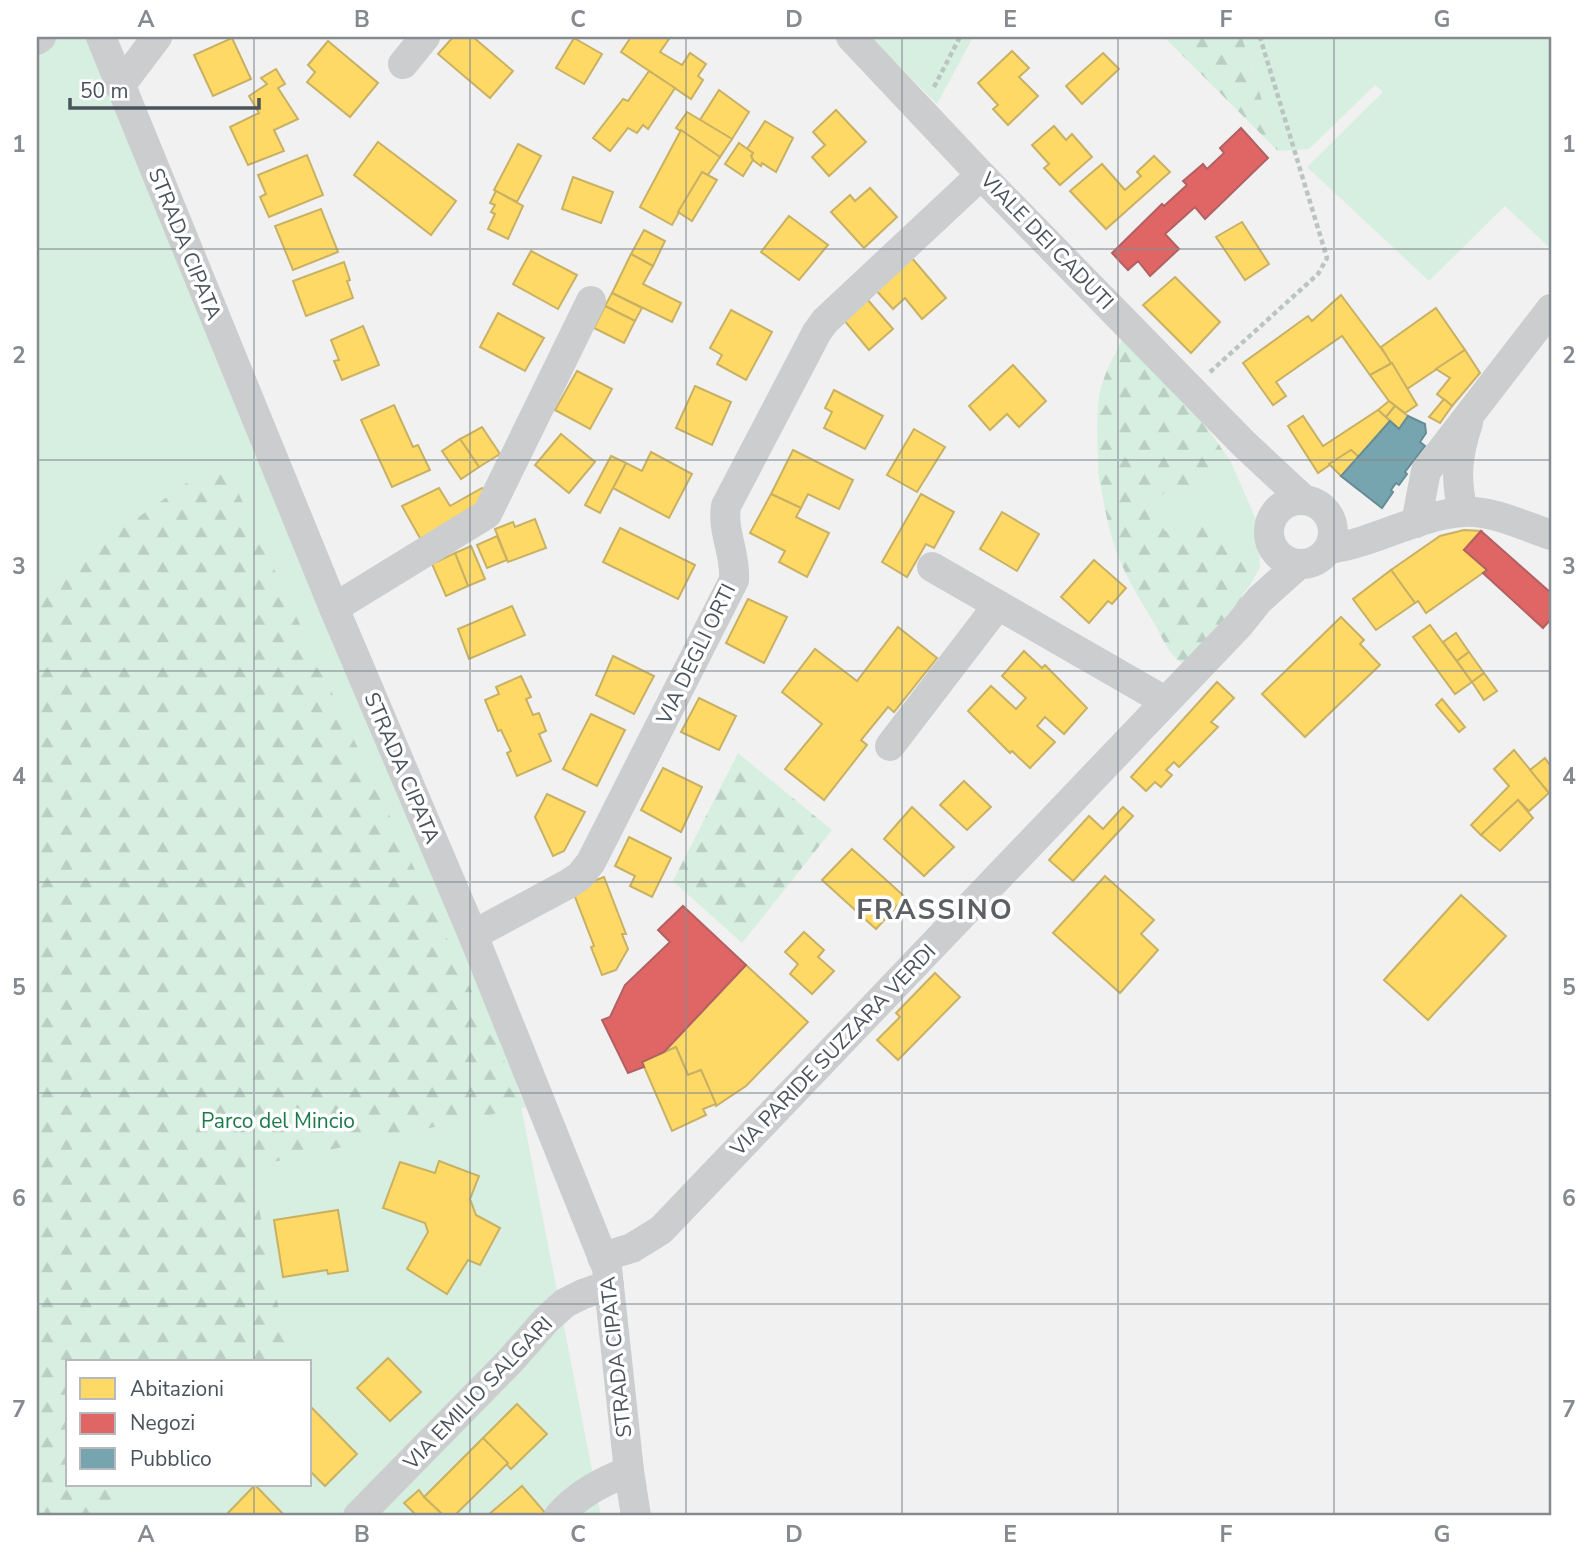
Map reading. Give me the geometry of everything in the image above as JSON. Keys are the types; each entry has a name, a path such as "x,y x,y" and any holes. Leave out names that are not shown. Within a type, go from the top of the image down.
{"street":[{"path":"37,40 41,37"},
{"name":"STRADA CIPATA","path":"101,37 334,608 474,935 606,1271 636,1516"},
{"path":"120,86 157,37"},
{"path":"403,64 425,37"},
{"name":"VIALE DEI CADUTI","path":"851,37 981,175 1244,444 1304,500"},
{"name":"VIA DEGLI ORTI","path":"474,935 568,884 580,876 590,862 734,580 735,565 725,531 726,506 817,332 825,321 981,175"},
{"path":"334,608 487,514 590,301"},
{"path":"1416,523 1426,471 1551,309"},
{"path":"1463,512 1457,489 1459,449 1470,415"},
{"name":"VIALE DEI CADUTI","path":"1244,444 1262,488 1272,537"},
{"path":"1329,549 1334,533 1331,518 1321,506 1304,500 1284,505 1273,515 1272,537 1285,560 1299,564 1313,562 1329,549 1354,546 1382,533 1463,512 1486,513 1551,535"},
{"path":"1331,518 1382,533"},
{"name":"VIA PARIDE SUZZARA VERDI","path":"1259,600 1272,537"},
{"name":"VIA PARIDE SUZZARA VERDI","path":"606,1271 632,1248 662,1230 1239,625 1259,600 1299,564"},
{"path":"932,567 1165,701"},
{"path":"890,746 998,605"},
{"name":"VIA EMILIO SALGARI","path":"358,1516 511,1360 546,1320 565,1303 583,1294 606,1271"},
{"path":"559,1516 582,1494 629,1471"}],"path":[{"path":"923,113 960,37"},
{"path":"1191,389 1318,274 1327,258 1260,37"}],"green space":[{"name":"Parco del Mincio","path":"37,37 103,37 501,1004 601,1516 37,1516"},
{"path":"870,37 973,37 937,104"},
{"path":"1164,37 1242,37 1278,151"},
{"path":"1242,37 1551,37 1551,249 1505,206 1429,281 1307,167 1383,92 1375,85 1309,149 1278,151"},
{"path":"1123,338 1187,402 1222,449 1214,475 1207,487 1170,488 1157,499 1164,530 1176,538 1202,524 1227,529 1240,554 1260,567 1231,615 1183,663 1170,651 1122,565 1104,505 1098,459 1099,397 1106,374"},
{"path":"1110,363 1187,402 1230,460 1258,524 1260,567 1250,585 1178,661 1121,563 1106,513 1098,473 1099,397"},
{"path":"222,458 526,1107 251,1167 289,1360 66,1360 66,1486 148,1486 111,1516 37,1516 37,589"},
{"path":"738,753 832,830 742,943 673,881"}],"building: Abitazioni":[{"path":"453,37 473,37 513,71 490,98 438,54"},
{"path":"631,37 666,37 669,39 660,52 682,65 690,53 706,64 698,76 703,80 691,99 621,52"},
{"path":"232,38 251,79 213,96 194,55"},
{"path":"574,38 602,54 584,84 556,68"},
{"path":"328,41 378,83 350,117 307,82 315,72 308,65"},
{"path":"1012,51 1029,68 1019,77 1038,96 1008,125 993,109 998,105 978,83"},
{"path":"1103,53 1119,69 1082,104 1066,86"},
{"path":"276,69 285,84 278,88 298,119 274,130 284,151 248,165 230,127 259,113 249,96 267,84 261,78"},
{"path":"649,71 675,88 648,129 643,125 637,133 628,128 610,151 593,138 623,99 628,101"},
{"path":"719,90 749,112 732,139 700,120"},
{"path":"836,110 866,142 829,176 812,157 825,145 813,132"},
{"path":"687,112 732,139 720,157 676,128"},
{"path":"765,121 793,138 776,172 753,160 753,153 747,149"},
{"path":"1054,126 1066,140 1072,134 1092,157 1060,185 1044,168 1049,164 1032,145"},
{"path":"681,130 720,157 708,175 702,172 672,225 640,207"},
{"path":"378,142 456,201 431,235 354,175"},
{"path":"739,143 753,153 753,160 743,176 725,164"},
{"path":"518,144 541,156 517,202 494,190"},
{"path":"307,155 323,195 269,217 260,197 266,194 258,175"},
{"path":"1154,156 1170,172 1106,229 1070,191 1102,164 1125,190 1141,176 1137,172"},
{"path":"702,172 717,180 692,221 678,212"},
{"path":"573,177 613,192 601,223 562,209"},
{"path":"870,188 897,217 864,248 831,212 850,195 855,201"},
{"path":"496,191 523,206 508,239 488,229 495,214 491,212 495,205 490,203"},
{"path":"321,209 338,252 293,270 275,226"},
{"path":"789,216 828,245 799,280 761,252"},
{"path":"1242,222 1269,264 1245,280 1216,237"},
{"path":"644,230 665,241 653,266 631,254"},
{"path":"531,251 577,275 558,309 513,284"},
{"path":"631,254 653,266 643,284 681,303 672,322 612,293"},
{"path":"911,257 946,298 922,319 905,298 893,309 874,288"},
{"path":"344,262 353,298 306,316 293,281"},
{"path":"1175,277 1220,322 1191,353 1143,305"},
{"path":"612,293 642,308 635,321 605,306"},
{"path":"1341,295 1392,363 1370,375 1342,336 1276,382 1286,396 1273,405 1243,363 1308,316 1312,321"},
{"path":"867,299 893,329 869,350 843,319"},
{"path":"605,306 635,321 624,343 594,328"},
{"path":"1436,308 1465,350 1407,389 1381,347"},
{"path":"731,310 772,332 746,380 717,364 722,355 710,348"},
{"path":"498,313 544,338 525,371 480,347"},
{"path":"363,326 379,365 342,380 334,361 339,360 331,340"},
{"path":"1465,350 1480,373 1452,406 1437,394 1450,378 1436,369"},
{"path":"1392,363 1417,405 1405,413 1389,401 1370,375"},
{"path":"1013,365 1046,401 1019,427 1007,414 990,430 969,406"},
{"path":"577,371 612,389 590,429 555,410"},
{"path":"695,386 731,402 712,445 676,428"},
{"path":"834,390 883,416 865,449 824,428 832,412 825,408"},
{"path":"1444,399 1452,406 1440,423 1429,417"},
{"path":"1389,401 1395,406 1386,417 1378,410"},
{"path":"394,405 413,447 418,445 430,470 392,487 361,420"},
{"path":"1395,406 1408,416 1399,429 1386,417"},
{"path":"1378,410 1390,421 1359,457 1351,450 1318,473 1288,426 1303,416 1323,446"},
{"path":"482,427 500,454 479,467 460,439"},
{"path":"914,429 945,447 917,492 887,475"},
{"path":"561,434 595,462 569,493 535,465"},
{"path":"460,439 479,467 461,479 442,451"},
{"path":"793,450 853,480 839,509 808,494 801,508 771,494"},
{"path":"1351,450 1359,457 1341,476 1329,464"},
{"path":"651,452 692,474 669,518 613,488 626,463 642,471"},
{"path":"611,456 626,463 600,513 585,505"},
{"path":"439,488 450,506 482,488 487,495 479,507 421,540 402,506"},
{"path":"771,494 801,508 796,517 829,533 807,577 779,562 785,551 750,533"},
{"path":"921,494 954,512 934,548 926,544 907,577 882,562"},
{"path":"1002,512 1039,534 1017,571 980,549"},
{"path":"535,519 546,548 508,562 495,529 513,522 515,527"},
{"path":"620,528 695,565 678,599 603,562"},
{"path":"1464,530 1481,531 1464,550 1487,570 1426,613 1418,601 1415,603 1391,570 1440,536"},
{"path":"497,536 507,560 487,568 477,545"},
{"path":"471,546 485,579 468,586 455,553"},
{"path":"455,553 468,586 446,596 432,564"},
{"path":"1094,560 1126,588 1112,604 1108,601 1089,623 1061,597"},
{"path":"1391,570 1415,603 1376,630 1353,599"},
{"path":"748,599 787,617 764,663 726,643"},
{"path":"512,606 525,635 469,659 458,629"},
{"path":"1341,617 1364,640 1360,644 1380,665 1305,737 1262,694"},
{"path":"1430,625 1472,682 1455,694 1413,637"},
{"path":"898,627 937,658 894,712 888,707 861,740 867,745 824,800 785,769 822,724 782,692 815,649 857,681"},
{"path":"1456,633 1469,652 1457,661 1443,642"},
{"path":"1024,651 1042,668 1045,665 1087,708 1064,734 1045,717 1037,726 1055,742 1030,768 1012,751 1010,753 968,711 991,686 1016,709 1026,698 1002,676"},
{"path":"1469,652 1484,673 1472,682 1457,661"},
{"path":"613,656 654,676 634,714 596,695"},
{"path":"1484,673 1497,691 1484,700 1472,682"},
{"path":"521,676 531,697 526,699 533,715 539,713 546,731 539,734 551,761 517,776 507,753 511,751 501,730 498,731 485,700 499,694 496,687"},
{"path":"1217,682 1234,698 1211,722 1218,727 1179,767 1174,762 1166,770 1172,775 1161,787 1155,782 1146,791 1131,777"},
{"path":"699,698 736,716 719,750 681,732"},
{"path":"1442,699 1465,727 1459,732 1436,705"},
{"path":"591,714 625,730 597,786 563,769"},
{"path":"1514,750 1549,793 1529,811 1518,800 1481,835 1471,825 1509,786 1494,769"},
{"path":"1545,758 1551,767 1549,793 1530,770"},
{"path":"663,768 702,787 681,832 641,810"},
{"path":"964,781 991,807 967,830 940,805"},
{"path":"547,794 585,812 564,851 553,856 535,817"},
{"path":"1518,800 1533,818 1500,851 1481,835"},
{"path":"912,807 954,847 924,876 884,839"},
{"path":"1123,807 1133,816 1073,881 1049,860 1089,816 1103,829"},
{"path":"629,837 671,858 652,897 630,886 635,876 615,866"},
{"path":"852,849 905,897 876,929 822,880"},
{"path":"1105,876 1154,920 1141,934 1158,950 1120,993 1053,933"},
{"path":"604,877 626,934 622,934 628,949 616,970 602,975 572,889"},
{"path":"1461,895 1506,936 1428,1020 1384,980"},
{"path":"804,932 824,950 818,957 834,971 812,994 790,974 798,964 785,952"},
{"path":"746,965 808,1022 746,1086 716,1106 701,1070 688,1075 676,1047 664,1052"},
{"path":"935,973 960,997 898,1060 877,1040 900,1017 896,1013"},
{"path":"676,1047 688,1075 701,1070 716,1104 703,1109 706,1115 672,1131 642,1062"},
{"path":"439,1161 479,1176 470,1199 476,1215 500,1228 480,1265 468,1260 447,1294 407,1269 428,1232 425,1223 383,1208 400,1162 435,1173"},
{"path":"338,1210 348,1271 328,1274 327,1270 283,1277 274,1220"},
{"path":"388,1358 421,1392 390,1421 357,1388"},
{"path":"517,1404 547,1434 511,1469 483,1438"},
{"path":"312,1408 357,1454 325,1486 312,1473"},
{"path":"483,1438 508,1463 454,1516 444,1516 424,1497"},
{"path":"256,1486 285,1516 225,1516"},
{"path":"522,1486 547,1515 487,1516"},
{"path":"419,1490 444,1516 417,1516 404,1503"}],"building: Negozi":[{"path":"1241,128 1268,158 1205,219 1195,207 1165,234 1179,249 1150,276 1138,261 1128,270 1112,253 1162,204 1164,206 1187,185 1183,181 1203,164 1207,169 1224,153 1220,148"},
{"path":"1481,531 1551,593 1551,619 1543,628 1483,573 1487,570 1464,550"},
{"path":"683,906 746,965 664,1052 642,1062 644,1067 628,1073 602,1020 610,1017 625,985 670,942 658,930"}],"building: Pubblico":[{"path":"1408,416 1425,424 1426,433 1420,442 1425,446 1405,472 1407,474 1399,485 1396,483 1391,490 1393,492 1382,508 1341,476 1390,421 1399,429"}],"district":[{"name":"FRASSINO","path":"935,910"}]}
